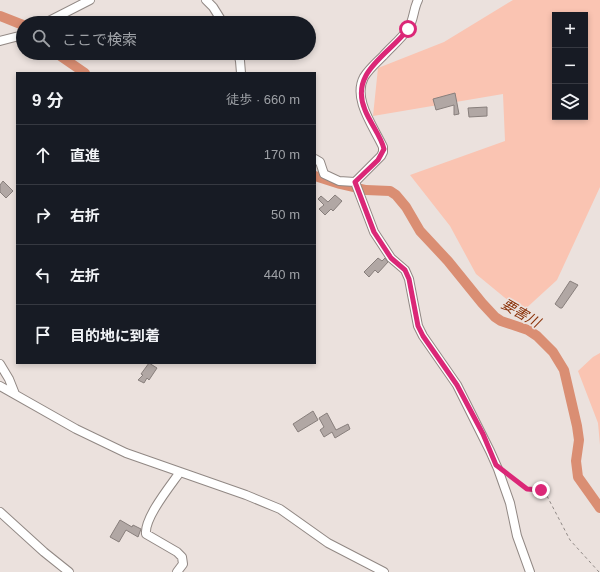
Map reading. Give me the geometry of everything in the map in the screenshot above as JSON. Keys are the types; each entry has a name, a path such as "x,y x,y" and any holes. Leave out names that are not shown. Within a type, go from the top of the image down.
{"street":[{"path":"58,16 90,0"},
{"path":"206,0 219,16"},
{"path":"357,187 378,160 384,149 362,104 361,89 364,78 408,29 418,0"},
{"path":"0,41 16,37"},
{"path":"240,60 241,72"},
{"path":"316,160 320,162 324,174 357,187"},
{"path":"357,187 374,232 391,258 405,270 418,326 423,336 457,385 483,434 510,503 517,536 530,572"},
{"path":"0,364 9,379 15,394"},
{"path":"0,386 76,429 126,453 246,495 285,511 328,542 384,572"},
{"path":"177,572 183,564 182,557 177,552 146,534 145,528 158,504 180,472"},
{"path":"0,512 44,552 69,572"}],"path":[{"path":"496,465 527,489 541,490 547,496 570,540 599,572"}],"shaded area":[{"path":"513,0 600,0 600,187 557,280 522,312 476,274 450,226 410,175 505,141 503,94 373,116 378,68 444,42"},
{"path":"600,353 600,445 598,423 578,371 593,357"}],"building":[{"path":"455,93 459,114 454,115 454,105 436,110 433,99"},
{"path":"487,107 487,116 469,117 468,108"},
{"path":"3,181 13,191 6,198 0,192 0,185"},
{"path":"335,195 342,201 333,211 331,209 325,215 319,209 324,205 318,199 321,196 328,202"},
{"path":"378,258 382,261 385,258 388,262 378,273 375,270 369,277 364,272"},
{"path":"570,281 578,285 562,308 560,308 555,304"},
{"path":"148,364 157,368 149,380 147,378 144,383 138,380 143,375 141,374"},
{"path":"313,411 318,420 298,432 293,424"},
{"path":"327,413 336,430 348,424 350,429 335,438 332,432 324,437 320,430 324,427 319,418"},
{"path":"120,520 132,527 133,525 141,529 138,537 126,530 119,542 110,537"}],"waterway":[{"name":"要害川","path":"0,16 16,22"},
{"name":"要害川","path":"66,60 84,72"},
{"name":"要害川","path":"316,176 366,190 390,191 396,195 406,207 420,231 448,261 495,317 501,321 528,330 537,336 553,352 564,370 577,426 579,440 576,461 578,477 600,508"}],"route":[{"path":"408,29 364,78 361,89 362,104 384,149 378,160 355,182 374,232 391,258 405,270 409,279 418,326 423,336 457,385 483,434 496,465 527,489 541,490"}]}
